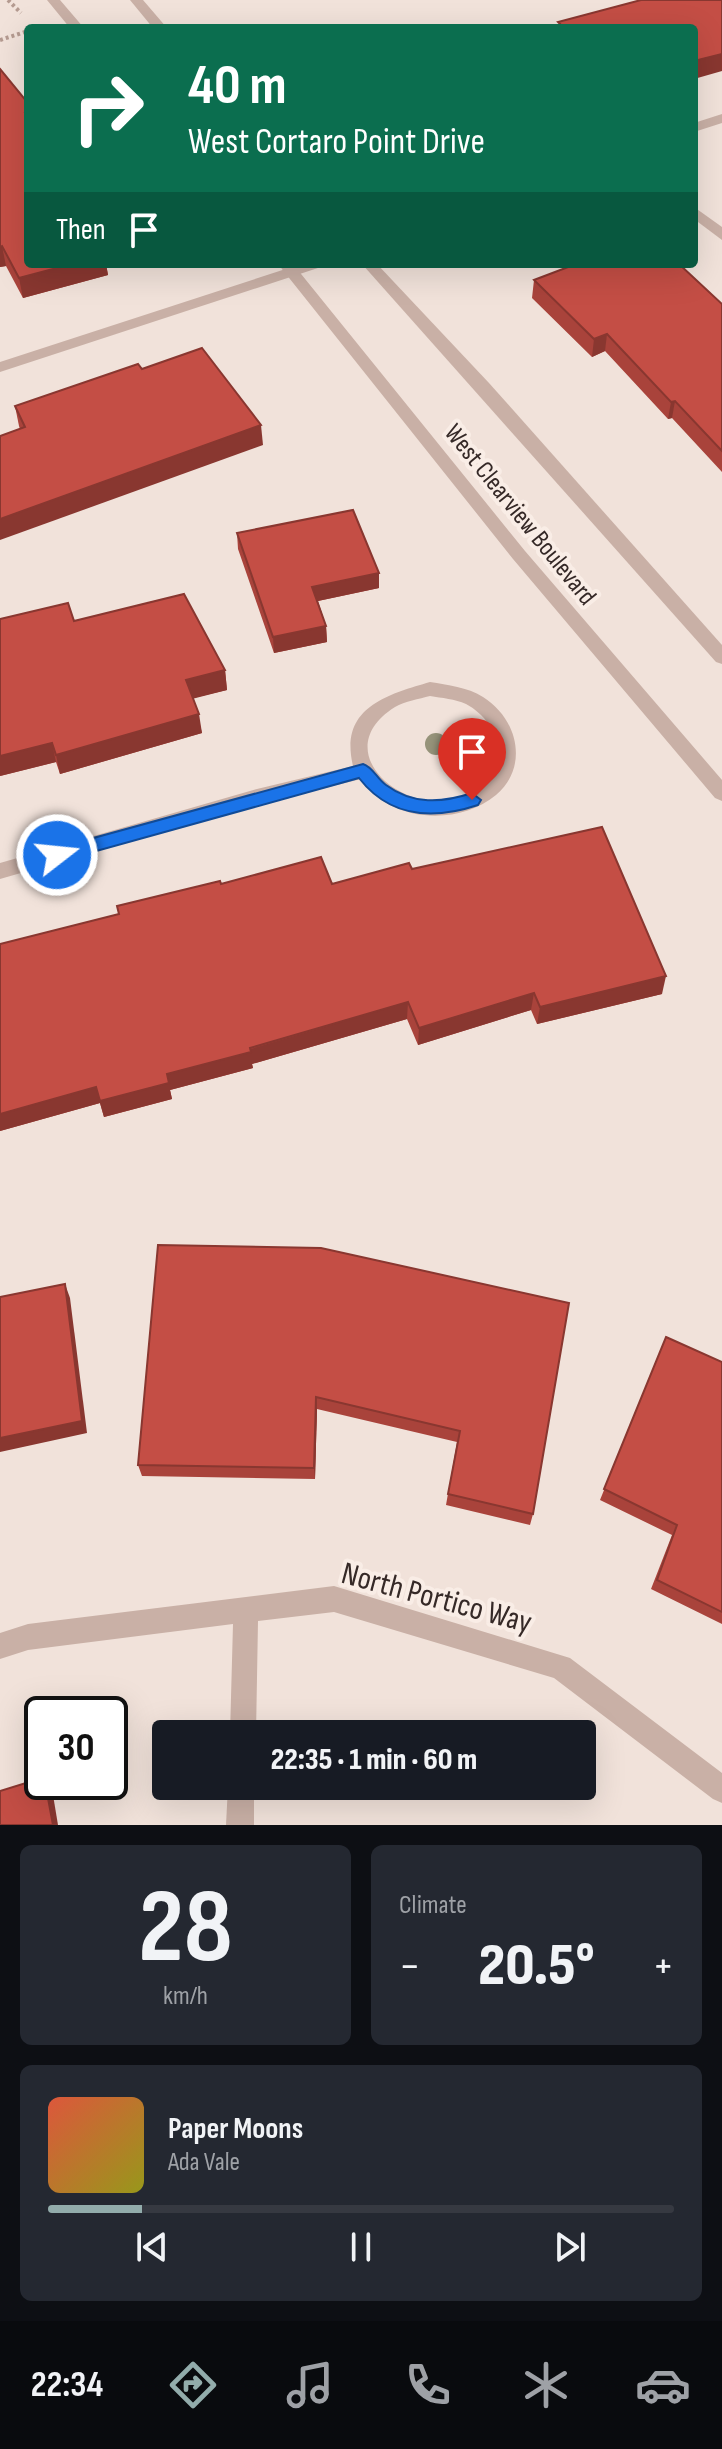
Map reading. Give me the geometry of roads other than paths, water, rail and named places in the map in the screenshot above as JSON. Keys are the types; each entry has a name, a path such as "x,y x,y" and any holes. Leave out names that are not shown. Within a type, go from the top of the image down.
{"street":[{"path":"53,0 74,24"},
{"path":"136,0 157,24"},
{"path":"698,127 722,118"},
{"path":"698,214 722,235"},
{"path":"0,367 289,268"},
{"name":"West Clearview Boulevard","path":"289,268 519,555 722,793"},
{"name":"West Clearview Boulevard","path":"373,268 483,387 722,657"},
{"path":"430,689 454,692 476,701 493,714 505,732 509,751 504,771 491,788 472,800 448,808 422,807 396,801 376,788 363,771 357,752 359,732 369,716 385,702 406,693 430,689"},
{"path":"0,871 257,797 363,771"},
{"name":"North Portico Way","path":"0,1646 28,1637 334,1599 561,1667 722,1790"},
{"path":"243,1720 246,1609"},
{"path":"240,1825 241,1800"}]}
